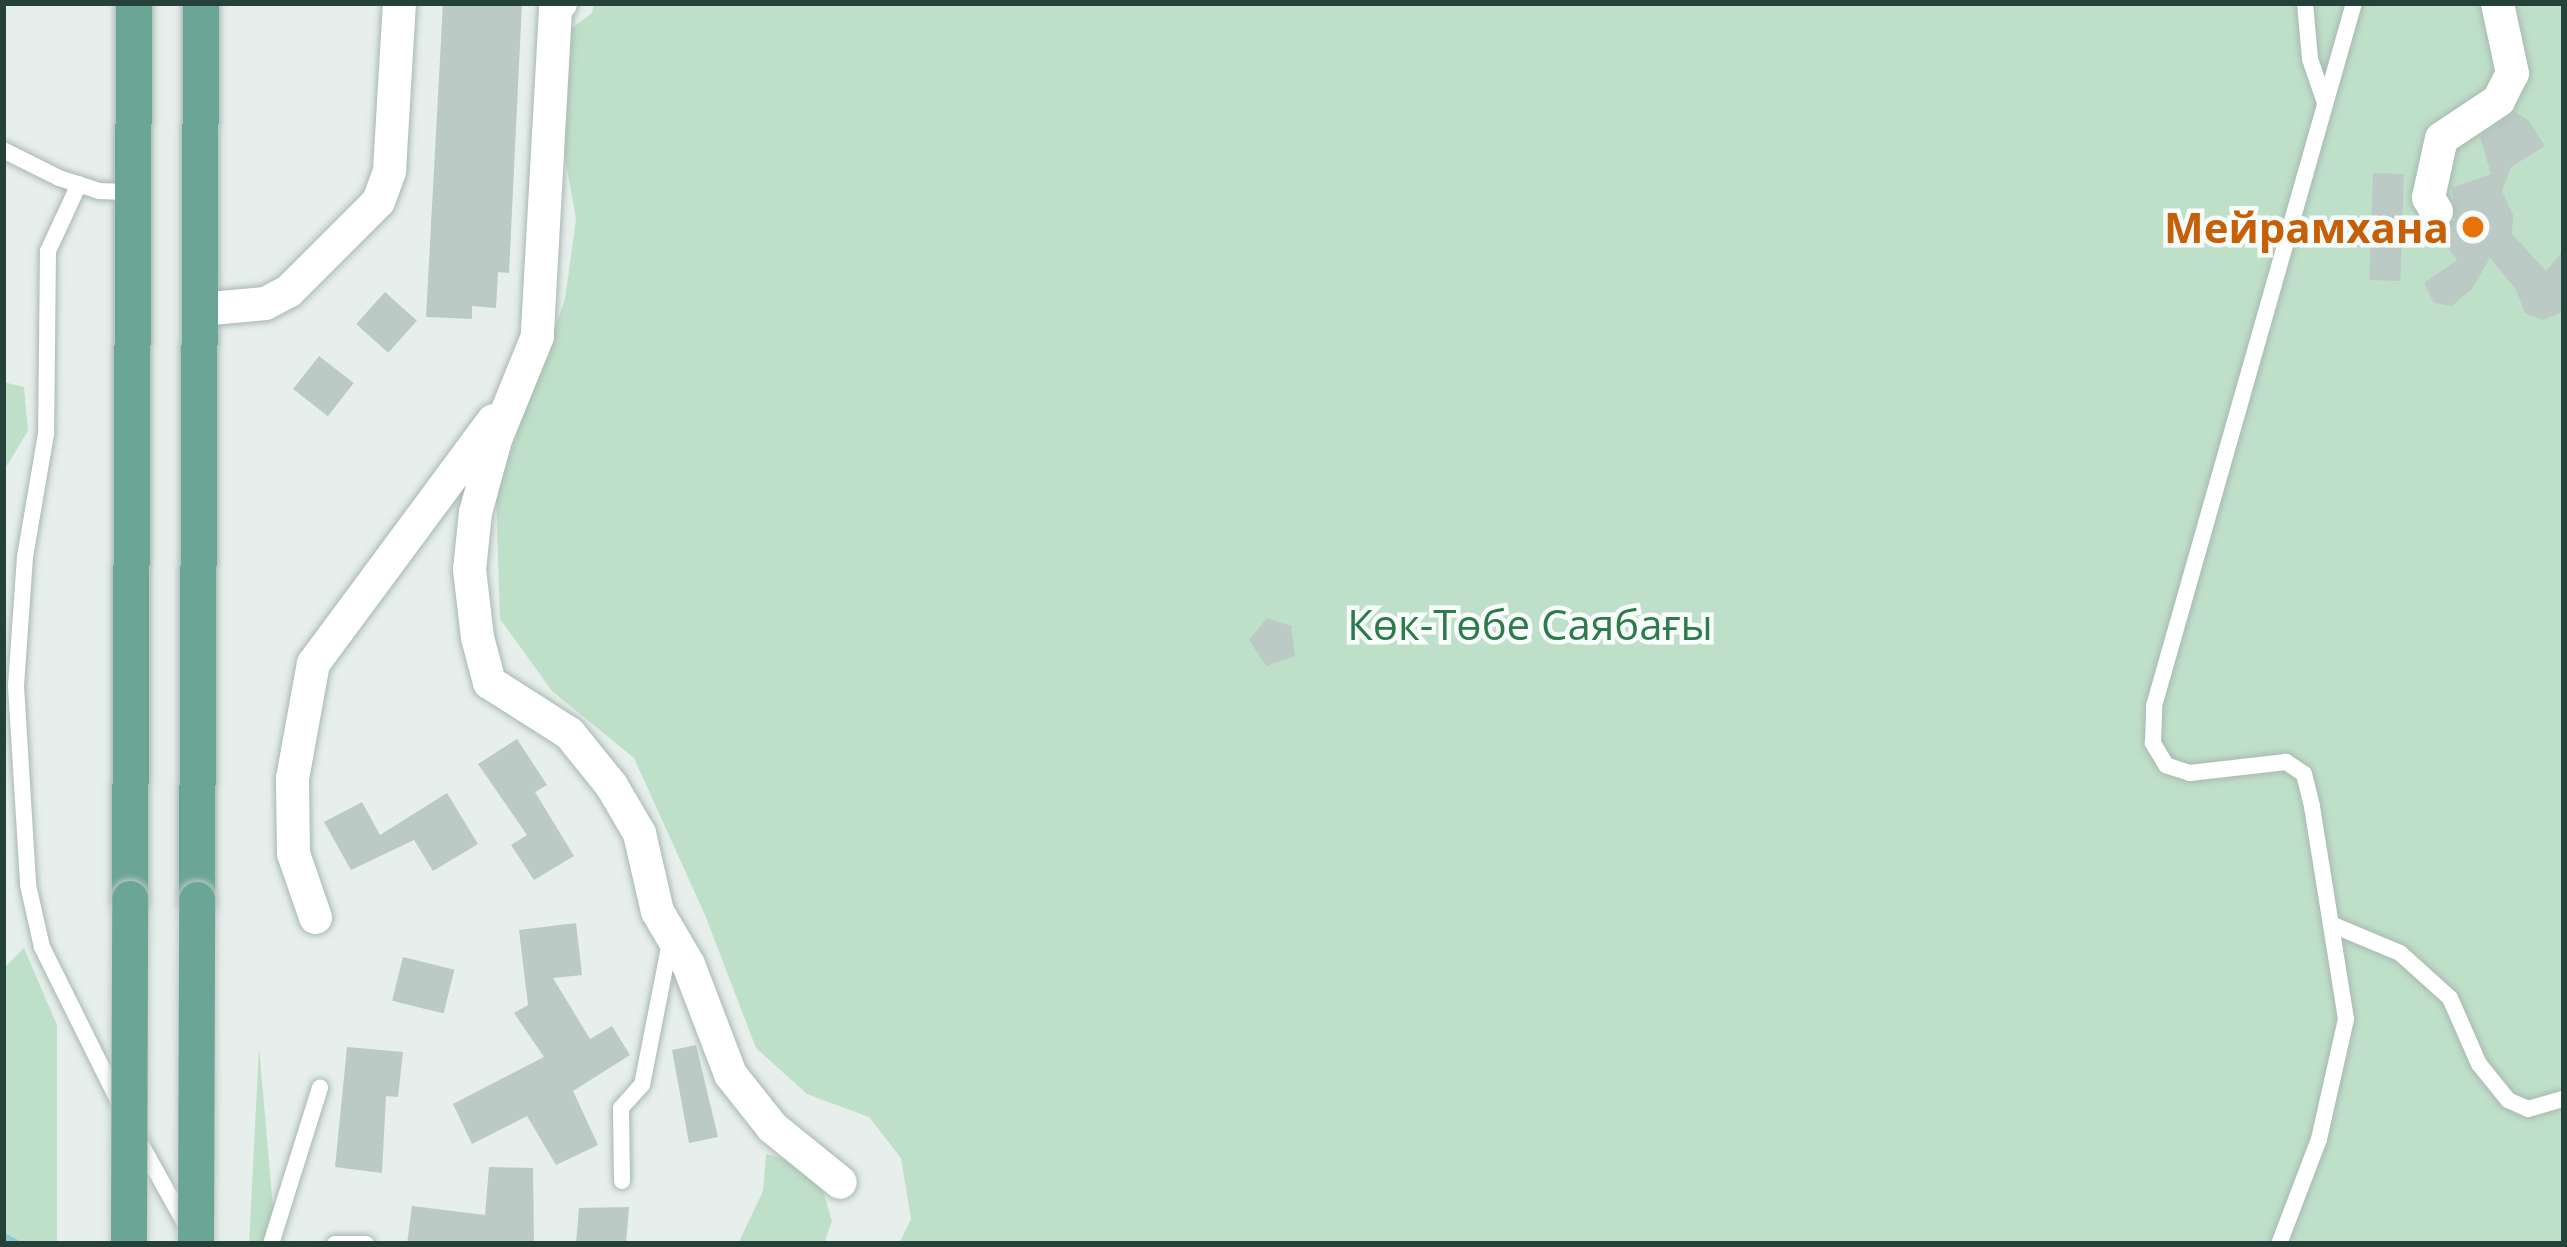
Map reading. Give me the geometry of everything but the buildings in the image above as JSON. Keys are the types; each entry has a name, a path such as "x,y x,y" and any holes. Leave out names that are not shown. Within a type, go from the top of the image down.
{"main road":[{"path":"129,1244 134,3"},
{"path":"197,1244 201,3"}],"street":[{"path":"200,309 249,306 289,291 378,201 391,153 399,3"},
{"path":"560,3 555,9 536,336 509,402 475,512 469,569 477,637 489,682 569,733 611,785 639,833 657,911 688,964 730,1074 746,1098 840,1182"},
{"path":"2436,211 2428,197 2441,138 2498,100 2512,73 2497,3"},
{"path":"315,917 293,853 292,778 313,663 509,402"}],"lane":[{"path":"2306,3 2310,59 2325,104"},
{"path":"2279,1244 2319,1139 2346,1019 2304,774 2286,762 2190,773 2166,765 2153,742 2154,706 2354,3"},
{"path":"3,150 79,184 133,193"},
{"path":"79,184 48,251 46,434 25,557 16,686 28,885 42,947 177,1216 197,1244"},
{"path":"2333,925 2400,953 2450,998 2479,1064 2508,1100 2528,1109 2564,1099"},
{"path":"622,1181 621,1108 642,1085 671,935"},
{"path":"271,1244 320,1088"},
{"path":"335,1244 366,1244"}],"green space":[{"name":"Көк-Төбе Саябағы","path":"594,3 2564,3 2564,1244 899,1244 911,1219 901,1158 869,1117 807,1094 756,1048 705,915 634,758 552,691 500,619 496,493 565,299 576,219 554,95 568,31 592,13"},
{"path":"3,382 24,387 28,431 3,472"},
{"path":"24,948 57,1025 57,1244 3,1244 3,969"},
{"path":"259,1047 274,1219 280,1244 249,1244"},
{"path":"766,1154 800,1163 820,1181 832,1221 824,1244 738,1244 763,1191"}],"waterway":[{"path":"3,1237 16,1244"}],"place":[{"name":"Мейрамхана","path":"2473,227"}]}
